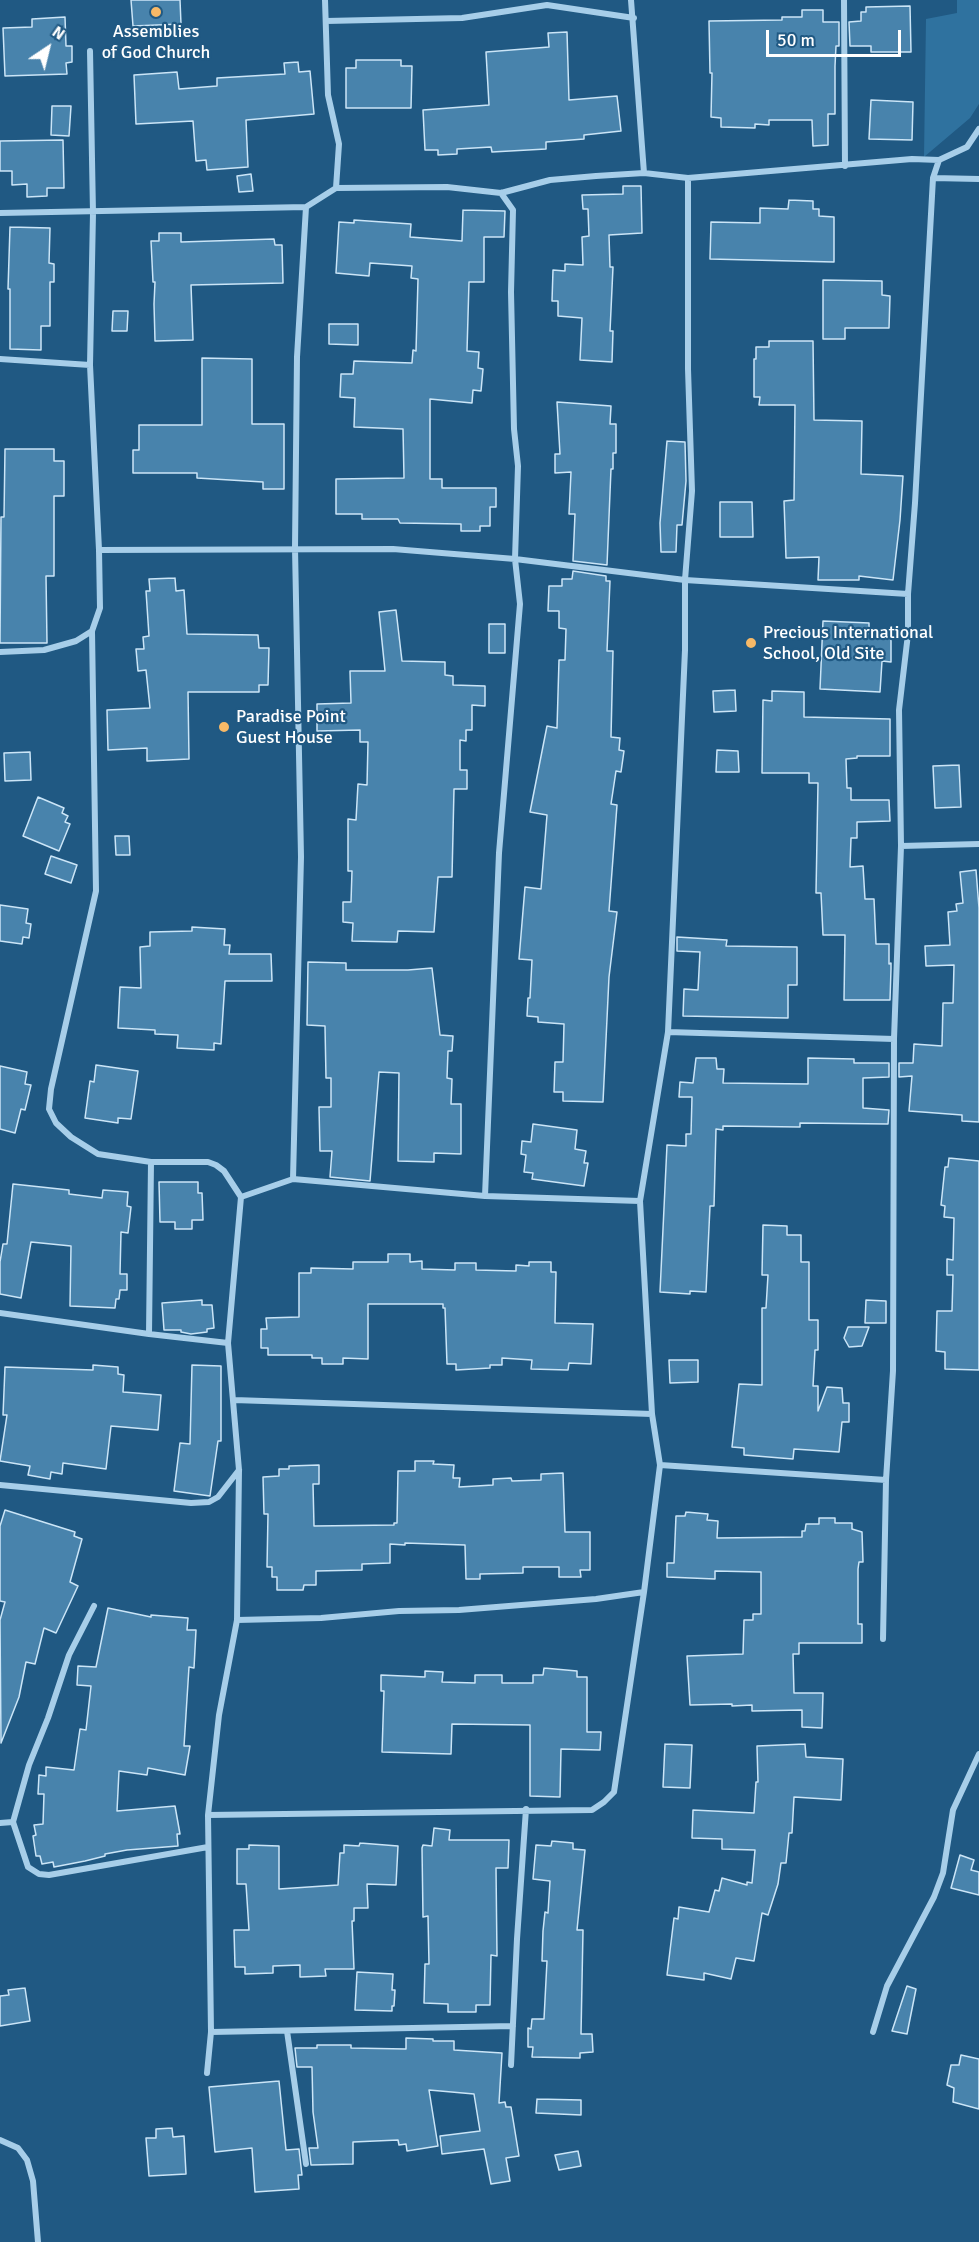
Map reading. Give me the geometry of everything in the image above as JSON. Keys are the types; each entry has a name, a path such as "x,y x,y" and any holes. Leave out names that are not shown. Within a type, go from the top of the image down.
{"street":[{"path":"325,0 328,94 339,144 336,188"},
{"path":"631,0 644,173"},
{"path":"844,0 845,166"},
{"path":"326,21 462,18 547,5 634,18"},
{"path":"90,51 93,213 90,365 99,549 99,608 92,631 96,891 53,1078 49,1109 56,1123 84,1147 98,1154 151,1162 208,1162 224,1171 242,1197 228,1343 239,1470 237,1620 219,1715 208,1815 211,2032 207,2073"},
{"path":"0,213 93,213 306,207 336,188 447,187 501,193 550,180 644,173 688,178 912,159 939,160 967,147 979,129"},
{"path":"883,1639 886,1480 893,1371 894,1039 901,846 899,710 908,634 908,594 933,178 939,160"},
{"path":"208,1815 526,1809 592,1810 614,1792 644,1592 660,1465 652,1414 640,1201 668,1032 685,650 685,580 692,491 688,369 688,178"},
{"path":"933,178 979,179"},
{"path":"485,1196 499,853 520,604 515,559 518,466 514,429 511,292 513,210 501,193"},
{"path":"293,1179 301,857 295,549 297,357 306,207"},
{"path":"0,359 90,365"},
{"path":"99,549 393,549 515,559 685,580 908,594"},
{"path":"0,652 44,650 76,642 92,631"},
{"path":"901,846 979,844"},
{"path":"668,1032 894,1039"},
{"path":"148,1335 151,1162"},
{"path":"242,1197 293,1179 485,1196 640,1201"},
{"path":"0,1313 148,1335 228,1343"},
{"path":"234,1400 652,1414"},
{"path":"660,1465 886,1480"},
{"path":"0,1485 191,1503 209,1502 218,1497 239,1470"},
{"path":"237,1620 459,1610 596,1599 644,1592"},
{"path":"94,1606 65,1665 48,1718 29,1765 13,1822 28,1867 39,1874 49,1875 208,1847"},
{"path":"873,2032 887,1986 934,1897 943,1873 953,1810 979,1754"},
{"path":"511,2066 516,1939 526,1809"},
{"path":"0,1823 13,1822"},
{"path":"211,2032 513,2026"},
{"path":"287,2031 306,2164"},
{"path":"0,2140 18,2148 27,2160 33,2181 38,2242"}],"shaded area":[{"path":"957,0 979,0 979,104 970,118 924,157 926,19 957,13"}],"building":[{"name":"Assemblies of God Church","path":"131,0 180,0 181,24 133,26"},
{"path":"910,6 911,52 871,52 871,46 850,46 849,22 861,21 861,12 866,12 866,7"},
{"path":"802,10 823,10 823,22 839,22 839,46 836,46 835,66 835,114 828,114 828,145 813,146 812,120 769,120 769,125 755,124 755,128 721,127 721,118 711,117 712,73 710,73 709,21 782,20 782,17 802,17"},
{"path":"65,17 66,46 72,46 72,62 66,63 67,74 5,76 3,28 32,27 32,19"},
{"path":"567,32 569,100 617,96 621,131 584,135 584,139 546,142 546,149 492,152 491,147 457,149 457,154 438,155 438,150 425,150 423,110 489,105 486,52 549,47 548,33"},
{"path":"356,60 401,60 401,66 412,66 411,108 346,108 346,68 356,68"},
{"path":"298,62 299,72 310,71 314,114 246,120 248,167 207,170 206,160 196,161 193,121 136,124 134,75 177,72 179,89 217,86 217,78 285,74 284,63"},
{"path":"871,100 913,102 912,140 869,139"},
{"path":"52,106 71,106 69,136 51,135"},
{"path":"63,140 64,188 47,188 47,196 27,197 27,184 12,185 12,171 0,171 0,141"},
{"path":"251,174 253,191 239,192 237,176"},
{"path":"623,186 641,186 642,233 609,235 610,267 613,267 610,331 613,331 612,362 580,360 582,318 558,316 558,301 552,301 553,270 565,271 565,264 583,265 582,237 589,236 588,209 583,209 582,195 623,194"},
{"path":"789,200 813,201 813,209 819,209 819,216 834,217 834,262 710,259 711,222 760,223 760,208 788,209"},
{"path":"463,210 505,211 504,237 484,237 484,282 469,282 467,351 479,352 478,368 483,369 481,391 473,390 472,403 430,399 430,479 442,479 442,488 496,488 496,507 490,507 490,526 480,526 480,531 461,531 461,524 400,523 398,519 362,519 362,514 336,514 336,479 404,478 403,429 354,427 355,398 340,397 341,374 353,374 354,361 412,363 413,350 416,351 418,279 411,278 412,266 370,263 369,276 336,273 339,222 354,223 354,220 411,224 410,237 462,241"},
{"path":"10,227 50,228 49,263 54,264 54,282 50,282 50,326 41,326 41,350 10,349 10,289 8,289"},
{"path":"159,233 181,233 181,242 274,239 275,245 282,245 283,283 191,285 193,340 155,341 155,282 153,282 151,241 159,241"},
{"path":"823,280 882,281 882,295 890,296 889,328 845,328 845,339 823,339"},
{"path":"113,311 128,311 127,331 112,331"},
{"path":"329,324 358,324 358,345 329,344"},
{"path":"769,341 813,341 814,420 862,421 861,474 903,476 893,580 859,576 859,580 818,580 819,557 786,558 784,501 794,500 795,405 759,405 760,397 754,397 756,347 769,347"},
{"path":"202,358 252,359 252,424 284,424 284,489 263,489 263,482 197,478 197,473 133,473 133,450 139,450 139,425 202,425"},
{"path":"557,402 611,406 610,424 616,424 616,453 613,453 613,469 611,469 607,565 573,561 575,514 569,514 571,472 555,473 555,454 560,454"},
{"path":"667,441 685,442 686,481 682,525 677,525 676,552 661,552 660,523"},
{"path":"5,449 54,449 54,461 64,461 64,496 54,496 54,576 46,576 47,643 0,643 1,517 4,517"},
{"path":"720,502 752,502 753,537 720,537"},
{"path":"573,571 606,576 606,581 610,581 607,651 613,651 611,737 620,738 619,750 624,751 621,772 616,771 611,804 617,805 609,911 617,912 609,977 603,1102 563,1101 563,1092 554,1092 555,1062 563,1062 564,1024 538,1022 538,1017 527,1016 532,960 519,959 525,887 541,889 547,815 530,812 547,726 557,728 559,660 565,660 566,629 559,628 559,611 548,611 549,586 562,586 562,579 572,579"},
{"path":"175,578 176,591 184,590 187,634 258,635 259,648 269,648 268,685 259,685 259,692 188,692 189,759 147,761 147,748 108,750 107,710 150,708 146,670 138,671 136,649 144,649 143,637 149,636 146,591 150,591 149,579"},
{"path":"396,610 402,661 445,662 445,675 453,676 453,685 485,686 485,706 472,705 472,730 466,730 466,741 460,740 460,770 467,770 467,789 454,789 452,877 438,877 434,932 398,931 397,942 352,941 353,923 343,922 343,902 351,902 352,871 348,871 348,819 356,820 358,784 367,785 368,742 360,742 360,730 317,731 317,704 351,703 350,671 385,671 379,612"},
{"path":"823,621 869,623 869,634 891,635 891,662 882,661 880,692 820,689"},
{"path":"489,624 505,624 505,653 489,653"},
{"path":"735,690 736,711 714,712 713,691"},
{"path":"772,691 804,692 804,717 890,719 890,756 857,756 857,758 846,759 847,788 851,788 851,800 889,800 890,821 857,822 857,838 851,838 850,867 863,866 865,899 874,899 876,944 889,944 890,1000 844,1000 845,935 823,935 821,893 816,893 818,783 809,783 809,773 762,773 763,700 772,701"},
{"path":"717,750 738,751 739,772 716,772"},
{"path":"30,752 31,780 5,781 4,753"},
{"path":"959,765 961,807 935,808 933,766"},
{"path":"38,797 64,808 62,813 68,816 65,822 70,824 59,851 23,836"},
{"path":"115,836 129,836 130,855 116,855"},
{"path":"51,856 77,865 71,883 45,874"},
{"path":"976,870 979,908 979,1122 962,1121 962,1115 909,1111 912,1076 899,1077 899,1063 913,1063 914,1044 942,1046 943,1003 953,1003 954,965 926,966 925,946 950,945 948,912 957,911 956,904 963,903 960,872"},
{"path":"0,905 28,909 26,923 31,924 29,938 23,937 22,944 0,941"},
{"path":"192,927 225,929 224,945 230,945 229,954 271,954 272,981 225,981 221,1044 214,1043 214,1050 177,1048 178,1035 155,1034 155,1030 118,1028 120,987 141,988 140,947 150,946 150,932 192,931"},
{"path":"677,937 727,940 726,946 797,947 797,985 788,985 788,1018 683,1016 684,989 698,990 700,952 677,951"},
{"path":"308,962 346,963 346,970 432,968 440,1035 453,1036 452,1051 448,1051 447,1078 452,1079 451,1104 461,1104 461,1154 434,1153 434,1162 398,1161 399,1073 379,1072 370,1181 330,1177 332,1151 320,1151 319,1107 331,1107 331,1078 326,1078 325,1026 307,1025"},
{"path":"696,1058 716,1058 717,1069 724,1069 723,1083 808,1084 808,1058 854,1059 854,1063 889,1063 889,1077 863,1078 863,1108 889,1110 888,1124 800,1123 800,1127 723,1126 723,1130 716,1129 714,1206 710,1206 706,1292 690,1291 690,1294 660,1292 667,1145 686,1146 686,1134 691,1134 692,1097 679,1097 680,1082 693,1083"},
{"path":"96,1065 138,1071 131,1119 118,1118 118,1123 85,1118 90,1081 94,1082"},
{"path":"0,1066 27,1072 25,1084 31,1085 25,1110 21,1109 15,1133 0,1129"},
{"path":"533,1124 577,1130 575,1149 586,1151 584,1163 588,1163 584,1186 532,1179 533,1173 524,1172 526,1155 521,1154 522,1141 531,1142"},
{"path":"949,1158 979,1161 979,1370 945,1369 945,1352 936,1351 937,1311 952,1311 953,1275 947,1275 947,1259 953,1260 954,1218 944,1217 945,1206 941,1205 945,1167 948,1167"},
{"path":"159,1182 198,1182 198,1193 202,1193 203,1220 192,1220 192,1229 175,1229 175,1222 160,1222"},
{"path":"13,1184 69,1190 69,1194 102,1198 103,1190 128,1192 127,1206 131,1207 128,1233 121,1232 120,1274 127,1274 127,1290 120,1290 115,1308 70,1306 71,1246 31,1242 21,1298 0,1294 0,1262 3,1244 7,1244"},
{"path":"763,1225 787,1226 787,1235 801,1235 801,1262 809,1262 809,1320 818,1320 818,1350 815,1350 813,1386 818,1386 818,1411 827,1387 842,1388 843,1403 849,1403 849,1422 842,1422 839,1452 794,1449 793,1459 744,1455 744,1448 732,1447 739,1384 762,1385 762,1308 766,1308 768,1275 762,1275"},
{"path":"388,1254 410,1254 410,1262 422,1261 422,1269 455,1270 455,1263 476,1263 476,1270 516,1271 516,1265 529,1266 529,1262 551,1262 551,1272 556,1272 555,1323 593,1324 591,1364 569,1363 568,1370 531,1369 532,1360 502,1358 502,1365 456,1370 456,1364 447,1364 443,1304 368,1304 368,1359 343,1358 343,1364 322,1364 322,1358 312,1358 312,1355 268,1355 268,1348 261,1348 261,1329 267,1329 266,1318 299,1317 299,1273 311,1273 311,1268 353,1269 353,1262 388,1262"},
{"path":"202,1300 202,1305 212,1305 214,1328 207,1329 207,1332 191,1334 181,1332 181,1330 164,1330 162,1303"},
{"path":"866,1300 886,1301 886,1323 865,1323"},
{"path":"848,1327 869,1327 862,1346 849,1347 844,1338"},
{"path":"669,1360 698,1360 698,1382 670,1383"},
{"path":"93,1365 118,1367 118,1374 124,1375 123,1392 161,1395 158,1430 111,1426 106,1469 63,1463 62,1474 51,1472 50,1479 28,1475 30,1466 0,1461 7,1415 3,1415 5,1367 93,1370"},
{"path":"192,1365 221,1366 221,1441 218,1441 210,1496 174,1491 180,1443 190,1444"},
{"path":"415,1461 434,1461 433,1464 454,1465 453,1478 460,1478 459,1487 493,1485 493,1479 541,1480 541,1474 563,1473 565,1532 590,1532 590,1570 580,1570 581,1577 559,1577 559,1567 523,1567 523,1573 480,1574 480,1579 466,1579 465,1545 405,1543 405,1545 390,1544 390,1563 362,1564 362,1570 316,1571 316,1585 304,1585 303,1590 277,1590 277,1577 272,1577 272,1567 267,1567 268,1514 264,1514 263,1477 279,1476 279,1469 289,1469 289,1466 319,1465 319,1484 313,1484 314,1526 394,1525 397,1523 398,1471 415,1471"},
{"path":"5,1510 75,1532 74,1536 82,1539 70,1582 78,1586 56,1633 44,1628 35,1664 26,1662 19,1697 1,1743 0,1620 5,1602 0,1601 0,1526"},
{"path":"686,1512 708,1514 707,1520 718,1521 717,1538 802,1537 806,1524 819,1524 819,1518 835,1518 835,1523 852,1523 852,1529 862,1532 863,1562 859,1562 858,1569 858,1624 862,1624 862,1643 799,1643 799,1654 793,1654 794,1693 823,1693 822,1728 802,1727 802,1710 752,1711 752,1705 690,1705 687,1656 743,1654 744,1620 753,1620 753,1614 761,1614 761,1572 715,1571 715,1579 667,1577 667,1563 674,1563 676,1516 685,1516"},
{"path":"108,1608 151,1617 151,1615 188,1618 187,1630 196,1630 194,1668 189,1667 184,1746 190,1746 185,1775 148,1768 147,1775 119,1771 117,1811 175,1806 180,1834 177,1834 178,1846 127,1850 54,1867 53,1862 42,1864 40,1856 36,1856 34,1825 43,1824 44,1794 38,1794 39,1775 46,1776 46,1767 74,1770 80,1729 86,1730 91,1686 77,1685 78,1666 96,1667"},
{"path":"544,1668 577,1671 577,1677 587,1677 587,1732 601,1732 600,1750 561,1749 560,1797 530,1796 530,1725 452,1724 451,1754 382,1752 384,1691 381,1691 381,1675 425,1677 425,1671 443,1672 442,1682 475,1683 475,1675 502,1675 502,1683 533,1683 533,1675 543,1675"},
{"path":"665,1744 692,1745 690,1788 663,1787"},
{"path":"805,1744 806,1757 843,1759 841,1800 794,1797 792,1833 789,1833 786,1863 781,1863 778,1884 768,1915 762,1913 754,1961 736,1958 731,1979 704,1973 704,1980 667,1975 674,1918 678,1919 679,1907 709,1912 715,1890 719,1891 722,1878 747,1885 747,1882 752,1883 755,1850 722,1849 722,1839 692,1838 693,1810 754,1813 756,1782 758,1782 757,1746"},
{"path":"434,1828 450,1830 449,1840 509,1840 508,1868 496,1868 497,1956 491,1955 490,2005 476,2005 476,2012 448,2012 448,2004 424,2003 425,1964 429,1964 428,1916 423,1917 422,1848 423,1845 432,1846"},
{"path":"552,1841 573,1843 573,1849 585,1850 577,1930 583,1930 581,2034 592,2034 593,2052 580,2053 580,2058 532,2057 533,2047 528,2047 528,2028 531,2029 532,2019 544,2019 547,1961 542,1961 543,1931 545,1912 548,1913 550,1881 533,1879 536,1845 551,1846"},
{"path":"360,1843 398,1846 396,1885 367,1884 368,1908 354,1908 354,1921 352,1921 354,1969 325,1969 326,1976 300,1977 300,1965 273,1966 273,1973 245,1974 245,1967 235,1967 234,1930 249,1930 246,1884 237,1884 237,1849 249,1849 249,1845 279,1846 279,1889 338,1885 340,1853 344,1853 344,1845 359,1846"},
{"path":"960,1855 974,1860 971,1870 979,1872 979,1895 951,1888"},
{"path":"357,1972 393,1974 392,1990 395,1990 392,2011 355,2010"},
{"path":"907,1986 916,1989 907,2034 892,2031"},
{"path":"25,1988 30,2021 0,2026 0,1996 9,1995 8,1990"},
{"path":"406,2038 454,2041 454,2050 502,2053 499,2103 505,2102 506,2107 511,2107 519,2156 506,2158 510,2181 491,2184 484,2149 442,2154 440,2136 480,2131 474,2094 429,2090 438,2146 407,2151 406,2144 399,2145 398,2140 353,2142 353,2164 311,2165 309,2148 318,2148 313,2112 312,2067 297,2067 295,2048 317,2048 317,2045 351,2045 351,2048 406,2049"},
{"path":"961,2055 979,2059 979,2109 953,2102 954,2088 947,2085 951,2065 959,2065"},
{"path":"279,2081 286,2150 299,2149 302,2175 298,2175 299,2189 255,2192 252,2148 215,2152 209,2087"},
{"path":"537,2099 581,2100 581,2115 536,2113"},
{"path":"172,2128 173,2137 184,2136 186,2174 149,2176 146,2138 156,2138 156,2129"},
{"path":"578,2151 581,2166 559,2170 555,2155"}],"place":[{"name":"Assemblies of God Church","path":"156,12"},
{"name":"Precious International School, Old Site","path":"751,643"},
{"name":"Paradise Point Guest House","path":"224,727"}]}
